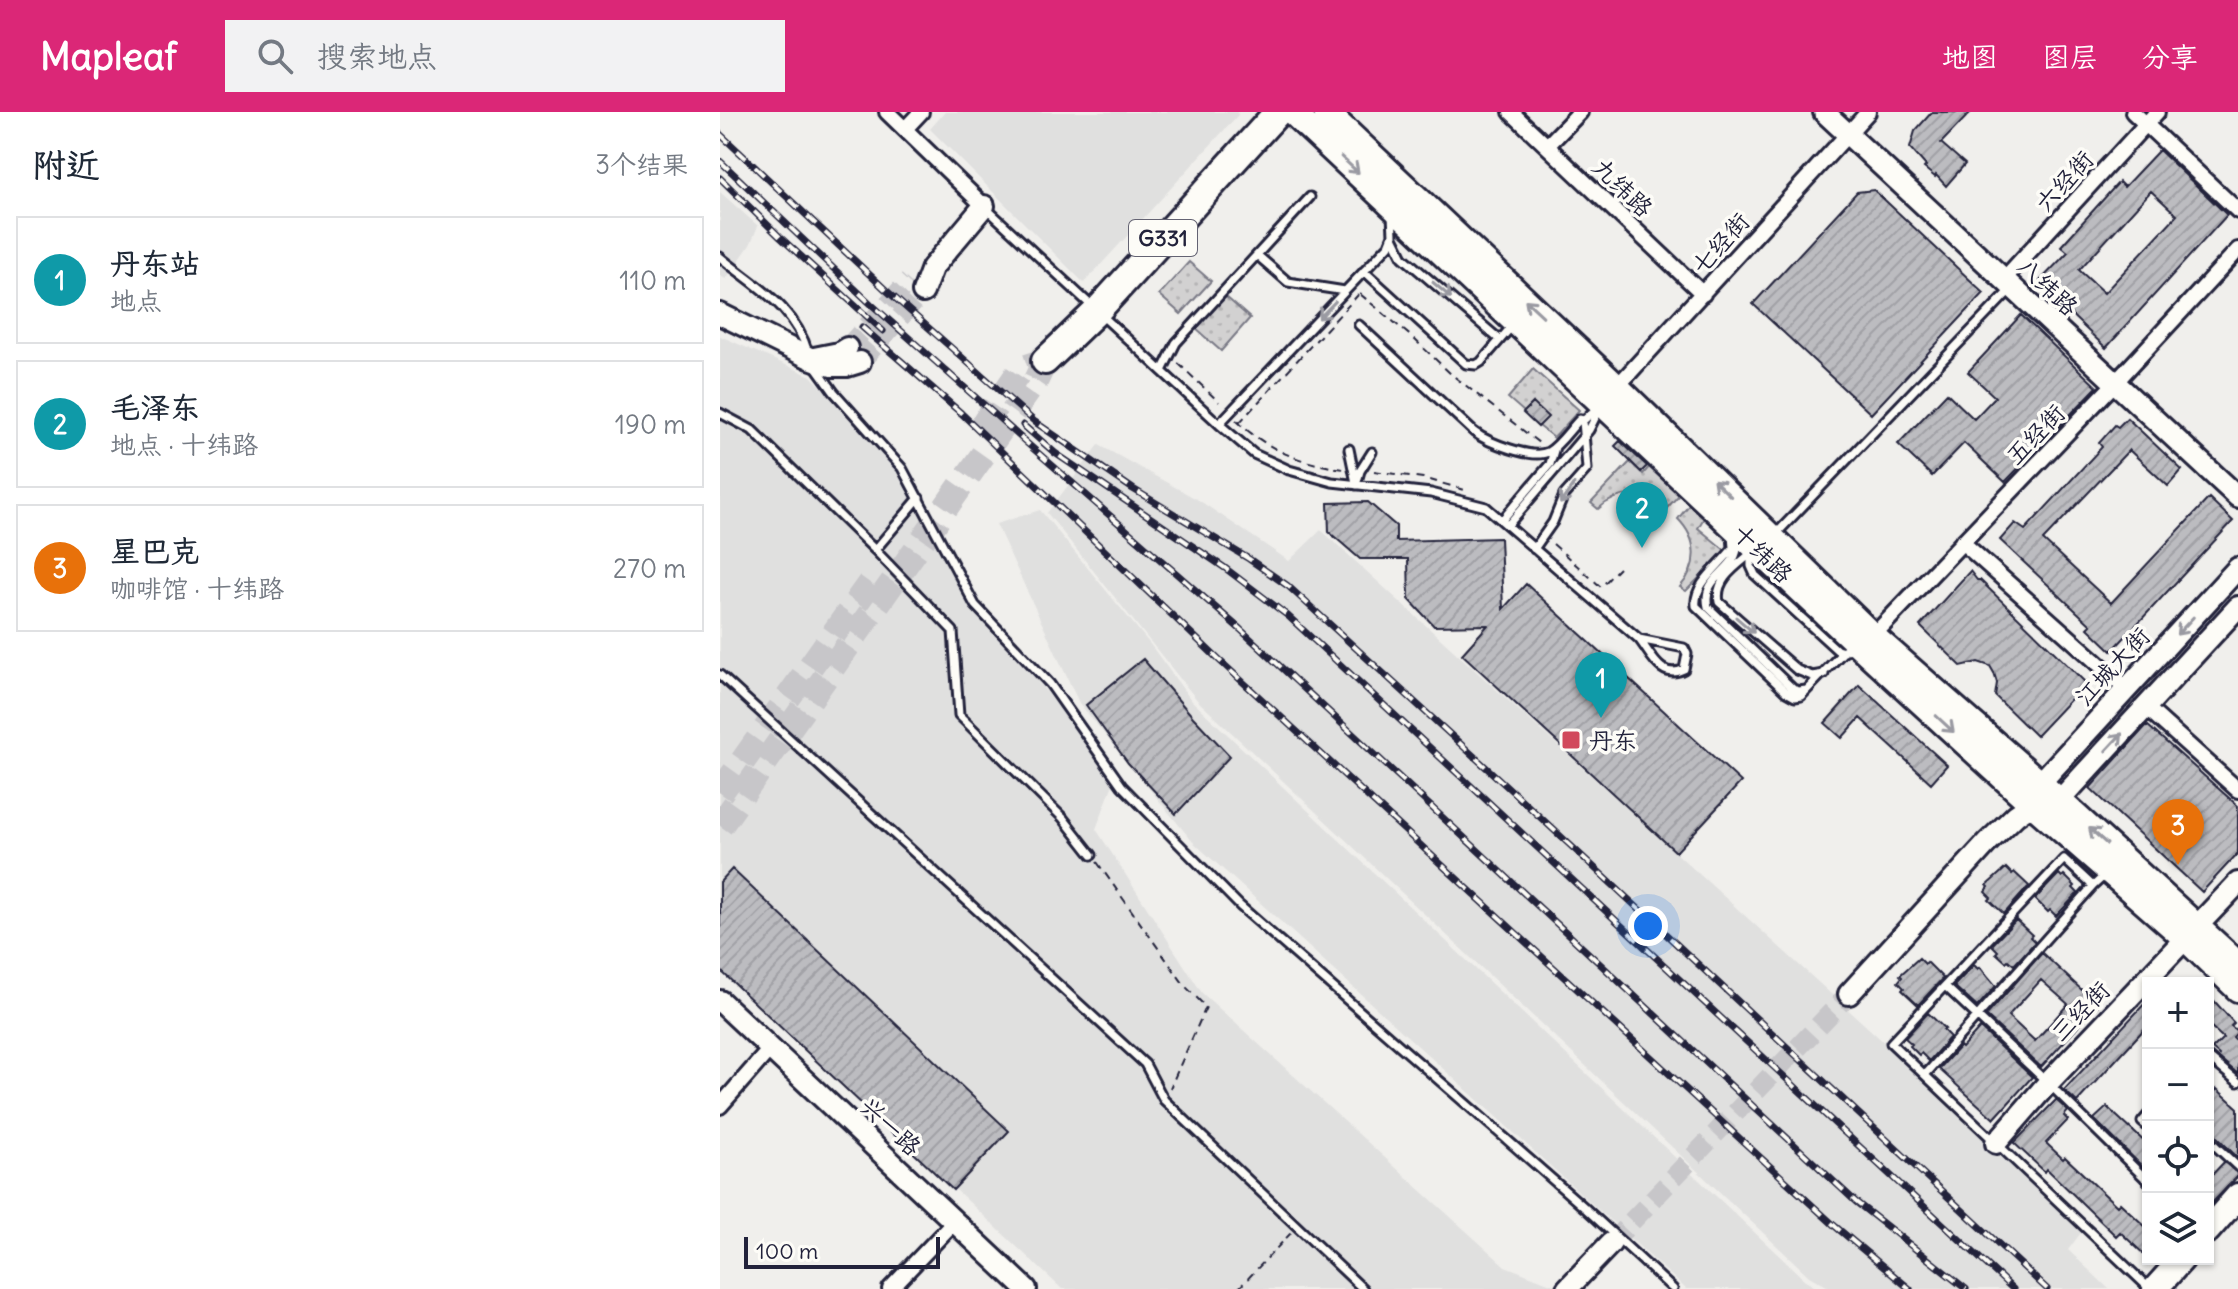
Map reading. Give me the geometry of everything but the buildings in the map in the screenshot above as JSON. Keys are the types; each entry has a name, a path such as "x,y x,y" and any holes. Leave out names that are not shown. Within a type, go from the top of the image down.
{"highway":[{"name":"G331","path":"1045,361 1098,310 1278,112"}],"main road":[{"name":"十纬路","path":"1292,112 1516,321 1610,394 1723,515 1761,546"},
{"name":"十纬路","path":"1326,112 1860,645 2036,794 2102,878 2238,964"},
{"name":"八纬路","path":"1824,112 2238,497"},
{"path":"916,286 984,206"},
{"path":"720,314 810,358 839,353 854,355"},
{"name":"江城大街","path":"1849,994 2036,794 2238,568"},
{"path":"2059,801 2238,607"},
{"name":"十纬路","path":"2036,794 2059,801 2191,932 2238,989"},
{"name":"三经街","path":"1996,1143 2048,1083 2238,883"},
{"name":"兴一路","path":"720,1001 1026,1289"},
{"path":"2214,1223 2238,1196"},
{"path":"1567,1289 1611,1243"},
{"path":"2152,1289 2176,1265"}],"street":[{"path":"887,112 984,206"},
{"path":"905,129 921,112"},
{"name":"九纬路","path":"1511,112 1703,294"},
{"path":"1548,145 1580,112"},
{"name":"七经街","path":"1610,394 1868,112"},
{"path":"2133,112 2238,211"},
{"name":"六经街","path":"2008,283 2157,112"},
{"name":"五经街","path":"1860,645 2114,384 2238,250"},
{"path":"1962,542 2127,689"},
{"path":"2146,707 2238,790"},
{"path":"720,1106 770,1049"},
{"path":"890,1289 954,1222"}],"lane":[{"path":"1162,371 1176,343 1310,197"},
{"path":"1389,202 1393,235 1403,257 1500,340"},
{"path":"984,206 1244,447 1276,465 1318,479 1410,490 1486,507 1639,639 1661,669 1675,673 1684,669 1687,654 1681,646 1639,639"},
{"path":"1219,424 1389,245 1393,235"},
{"path":"1257,255 1288,282 1345,291"},
{"path":"720,257 787,311 801,332 810,358 834,392 902,468 975,605 1050,684 1122,786 1240,906 1673,1289"},
{"path":"1364,271 1469,365 1479,364 1516,321"},
{"path":"1824,674 1812,676 1797,670 1719,602 1722,580 1761,546 2008,283"},
{"path":"1359,325 1482,438 1531,454 1543,454 1580,419 1583,421"},
{"path":"1534,549 1553,522 1564,495 1587,469 1583,421 1610,394"},
{"path":"1505,523 1583,436 1610,394"},
{"path":"720,413 752,430 953,631 959,715 1063,818 1092,855"},
{"path":"1505,523 1550,464 1555,445"},
{"path":"1349,449 1356,485"},
{"path":"1356,485 1360,471 1372,452"},
{"path":"875,550 919,498"},
{"path":"1723,515 1733,537 1731,551 1696,594 1698,609 1789,694 1799,697 1860,645"},
{"path":"1761,546 1752,568 1755,575 1837,650 1860,645"},
{"path":"720,675 1145,1064 1164,1100 1363,1289"},
{"path":"1925,1075 2102,878 2064,859 1891,1043 2152,1289"},
{"path":"1945,986 2142,1175"},
{"path":"2214,1062 2238,1082"},
{"path":"2214,1145 2238,1167"}],"path":[{"path":"1239,423 1359,293 1451,374 1542,447"},
{"path":"1174,360 1219,402"},
{"path":"1235,419 1258,440 1277,450 1345,469"},
{"path":"1365,471 1400,473 1445,483 1467,491 1472,496 1471,502"},
{"path":"1553,544 1601,587 1619,568"},
{"path":"1092,855 1185,986 1206,1007 1164,1100"},
{"path":"1238,1289 1298,1226"}],"shaded area":[{"path":"945,112 1237,112 1238,115 1084,283 930,129"},
{"path":"720,192 758,226 750,245 726,279 720,276"},
{"path":"1189,262 1211,281 1181,314 1159,295"},
{"path":"1225,296 1250,318 1221,351 1196,329"},
{"path":"720,336 811,376 885,452 969,598 1116,776 1096,829 1202,993 1505,1266 1564,1289 1062,1289 720,969"},
{"path":"1533,369 1579,410 1554,438 1539,426 1533,403 1524,412 1508,398"},
{"path":"1099,445 1200,501 1289,561 1321,530 2086,1226 2068,1250 2109,1289 1832,1289 1809,1276 1198,701 1047,513"},
{"path":"1630,462 1643,474 1651,465 1679,495 1667,508 1651,498 1632,495 1614,499 1598,509 1591,503"},
{"path":"1689,505 1705,516 1698,528 1726,551 1686,591 1680,587 1691,570 1694,553 1689,535 1678,519"},
{"path":"1040,510 1150,644 1191,700 1807,1282 1819,1289 1686,1289 1193,842 1079,703 996,524"}],"tunnel":[{"path":"847,348 909,281"},
{"path":"860,362 923,292"},
{"path":"981,428 1021,369 1045,361"},
{"path":"720,826 1036,380 1045,361"},
{"path":"720,793 870,583"},
{"path":"1611,1243 1849,994"}],"railway":[{"path":"720,134 886,290 1035,422 1133,489 1288,586 2047,1289"},
{"path":"720,161 871,304 1240,629 1856,1202 1966,1289"},
{"path":"720,178 883,331"},
{"path":"862,327 961,413 1219,660 1836,1227 1910,1289"},
{"path":"1023,425 1055,453 1225,568 1288,616 2013,1289"}],"place":[{"name":"毛泽东","path":"1642,548"},
{"name":"丹东站","path":"1601,718"},
{"name":"丹东","path":"1571,740"},
{"name":"星巴克","path":"2178,865"}]}
